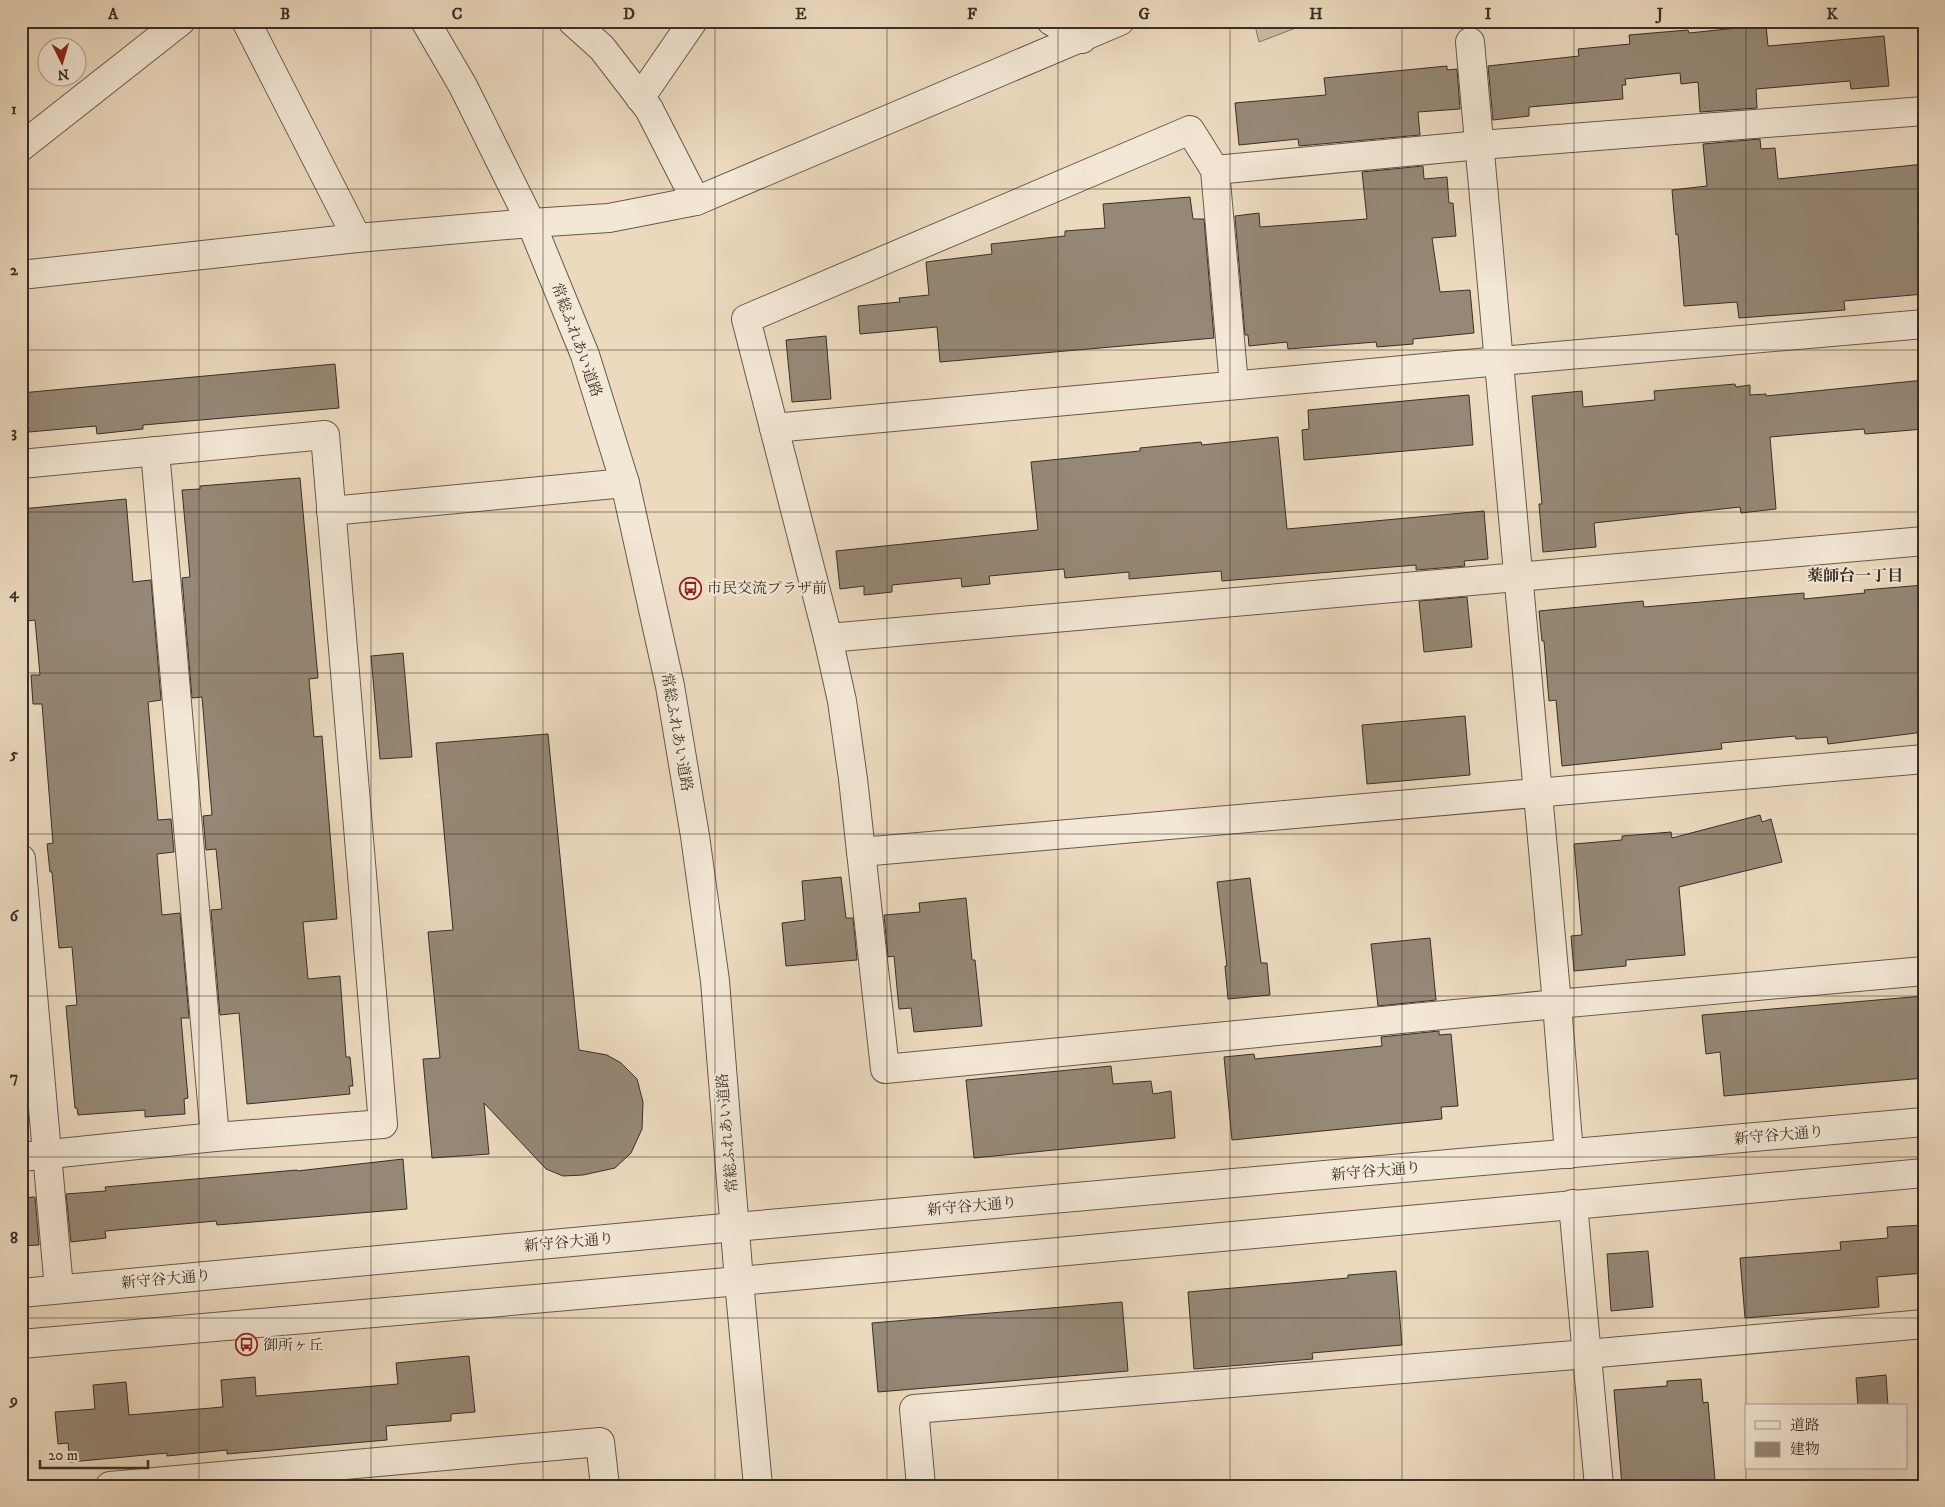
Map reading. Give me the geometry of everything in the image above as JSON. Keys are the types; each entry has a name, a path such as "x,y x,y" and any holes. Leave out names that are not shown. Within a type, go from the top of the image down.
{"street":[{"path":"21,148 180,21"},
{"path":"246,21 357,238"},
{"name":"常総ふれあい道路","path":"424,21 463,86 531,223 585,354 624,483 670,686 695,836 715,980 739,1281 758,1486"},
{"path":"572,21 602,48 649,109 696,201"},
{"path":"640,98 693,21"},
{"path":"1051,21 1082,39"},
{"path":"21,275 357,238 609,218 696,201 1082,39 1120,21"},
{"path":"1470,42 1500,361 1569,1154"},
{"path":"1215,170 1480,145 1924,110"},
{"path":"1234,385 1215,170 1190,130 746,319 828,638 842,701 861,852 884,1069 1557,1004 1924,971"},
{"path":"774,428 1924,324"},
{"path":"21,464 326,435 383,1124 215,1137 34,1156"},
{"path":"155,451 215,1137"},
{"path":"331,511 624,483"},
{"path":"828,638 1924,541"},
{"path":"861,852 1924,760"},
{"path":"21,859 34,1156 59,1289"},
{"name":"新守谷大通り","path":"21,1293 735,1227 1924,1122"},
{"path":"21,1344 739,1281 1924,1173"},
{"path":"1573,1204 1599,1486"},
{"path":"922,1486 914,1409 1587,1354 1924,1324"},
{"path":"110,1486 600,1442 605,1486"}],"shaded area":[{"path":"1254,21 1314,21 1259,42"}],"building":[{"path":"1766,25 1768,46 1884,36 1889,86 1851,89 1850,81 1756,89 1757,108 1700,112 1698,82 1681,84 1680,73 1625,79 1626,85 1622,85 1623,99 1529,107 1529,116 1493,120 1488,66 1579,56 1578,49 1630,44 1629,35 1688,30 1689,33"},
{"path":"1447,66 1447,70 1457,69 1460,109 1418,112 1420,135 1299,146 1298,139 1239,145 1235,103 1326,95 1324,78"},
{"path":"1760,139 1761,149 1775,148 1778,179 1924,164 1924,294 1844,301 1845,310 1739,318 1737,302 1684,306 1672,190 1707,186 1703,144"},
{"path":"1423,166 1424,179 1447,177 1449,203 1453,203 1456,236 1432,238 1440,292 1470,290 1474,333 1413,339 1413,344 1377,347 1376,342 1288,349 1287,342 1249,346 1248,335 1245,335 1235,216 1259,213 1260,227 1367,219 1362,172"},
{"path":"1190,197 1193,219 1204,219 1214,338 940,362 937,327 860,334 858,306 900,302 899,298 929,295 926,262 992,254 991,244 1065,236 1065,231 1105,228 1103,204"},
{"path":"826,336 831,399 792,402 786,340"},
{"path":"335,364 339,408 143,425 143,429 97,434 96,426 29,432 28,421 21,422 21,393"},
{"path":"1924,380 1924,429 1865,434 1864,429 1770,437 1776,509 1741,513 1740,507 1594,523 1596,547 1543,552 1539,504 1542,504 1532,396 1582,391 1583,407 1655,400 1654,391 1735,384 1736,387 1750,385 1750,395 1766,394 1766,396"},
{"path":"1469,395 1473,445 1304,460 1302,430 1309,429 1308,410"},
{"path":"1278,437 1287,529 1484,511 1488,559 1464,561 1465,566 1416,570 1416,565 1222,581 1221,571 1129,579 1129,572 1065,578 1064,569 989,576 990,584 962,587 961,578 892,585 892,592 864,595 864,586 840,589 836,551 1038,530 1031,462 1140,451 1140,448 1201,442 1202,445"},
{"path":"300,478 318,678 309,679 314,737 322,736 337,919 303,922 308,979 340,976 346,1057 350,1057 353,1086 349,1086 350,1094 247,1104 239,1013 220,1015 211,910 222,909 216,849 206,850 203,816 212,815 202,697 192,698 182,578 190,577 182,490 200,489 200,486"},
{"path":"126,499 133,582 151,580 161,700 148,702 158,820 171,819 174,852 157,854 162,915 180,913 189,1018 181,1018 188,1098 184,1099 185,1114 145,1117 145,1110 78,1115 77,1108 75,1108 66,1006 77,1005 72,947 59,948 52,872 50,872 47,844 53,843 42,704 33,704 31,675 40,675 35,620 27,621 21,550 21,509"},
{"path":"1924,585 1924,732 1828,744 1827,737 1796,739 1795,736 1721,743 1722,749 1562,766 1556,700 1549,701 1544,641 1542,641 1539,611 1643,601 1644,607 1804,593 1804,599 1865,593 1864,590"},
{"path":"1467,597 1472,647 1424,652 1419,601"},
{"path":"403,653 412,757 380,759 371,656"},
{"path":"1465,716 1470,775 1367,784 1362,725"},
{"path":"548,734 579,1050 607,1055 621,1063 637,1079 643,1102 642,1129 631,1153 615,1168 583,1175 563,1176 546,1169 484,1103 489,1154 432,1158 423,1059 440,1058 428,932 453,930 436,743"},
{"path":"1760,815 1762,822 1771,819 1782,862 1679,887 1685,955 1626,960 1626,966 1574,971 1571,936 1582,935 1574,844 1622,840 1622,836 1671,832 1672,838"},
{"path":"841,877 846,918 853,918 857,960 786,966 782,923 805,920 802,881"},
{"path":"1250,878 1261,963 1267,963 1270,995 1228,999 1225,966 1227,966 1217,882"},
{"path":"966,898 972,960 975,960 982,1026 914,1032 911,1008 899,1009 894,956 888,957 884,915 920,912 919,903"},
{"path":"1430,938 1436,1000 1378,1006 1371,944"},
{"path":"1924,996 1924,1078 1724,1096 1720,1052 1706,1054 1702,1015"},
{"path":"1439,1031 1439,1035 1451,1034 1458,1106 1441,1107 1442,1119 1232,1140 1224,1057 1254,1054 1255,1059 1382,1046 1381,1037"},
{"path":"1111,1066 1113,1084 1151,1081 1153,1094 1171,1091 1175,1138 974,1158 966,1080"},
{"path":"403,1159 407,1209 217,1225 216,1221 105,1231 106,1238 71,1242 66,1194 106,1191 105,1187 297,1171"},
{"path":"35,1197 39,1245 21,1246 21,1198"},
{"path":"1924,1225 1924,1273 1877,1277 1879,1307 1745,1318 1740,1258 1841,1250 1840,1242 1888,1238 1887,1227"},
{"path":"1648,1251 1653,1307 1611,1311 1607,1254"},
{"path":"1396,1271 1402,1345 1312,1353 1313,1359 1194,1369 1188,1292 1348,1278 1348,1275"},
{"path":"1122,1302 1128,1371 878,1392 872,1323"},
{"path":"469,1356 475,1412 451,1414 451,1421 386,1426 387,1440 227,1454 227,1450 167,1456 167,1453 70,1462 68,1443 58,1444 55,1412 95,1409 93,1385 126,1382 129,1415 223,1407 221,1380 255,1377 256,1396 398,1384 396,1363"},
{"path":"1886,1375 1888,1404 1858,1404 1856,1378"},
{"path":"1701,1379 1703,1403 1708,1402 1715,1480 1622,1486 1614,1390 1667,1386 1667,1381"}],"place":[{"name":"市民交流プラザ前","path":"691,588"},
{"name":"御所ヶ丘","path":"247,1345"}],"district":[{"name":"薬師台一丁目","path":"1855,575"}]}
